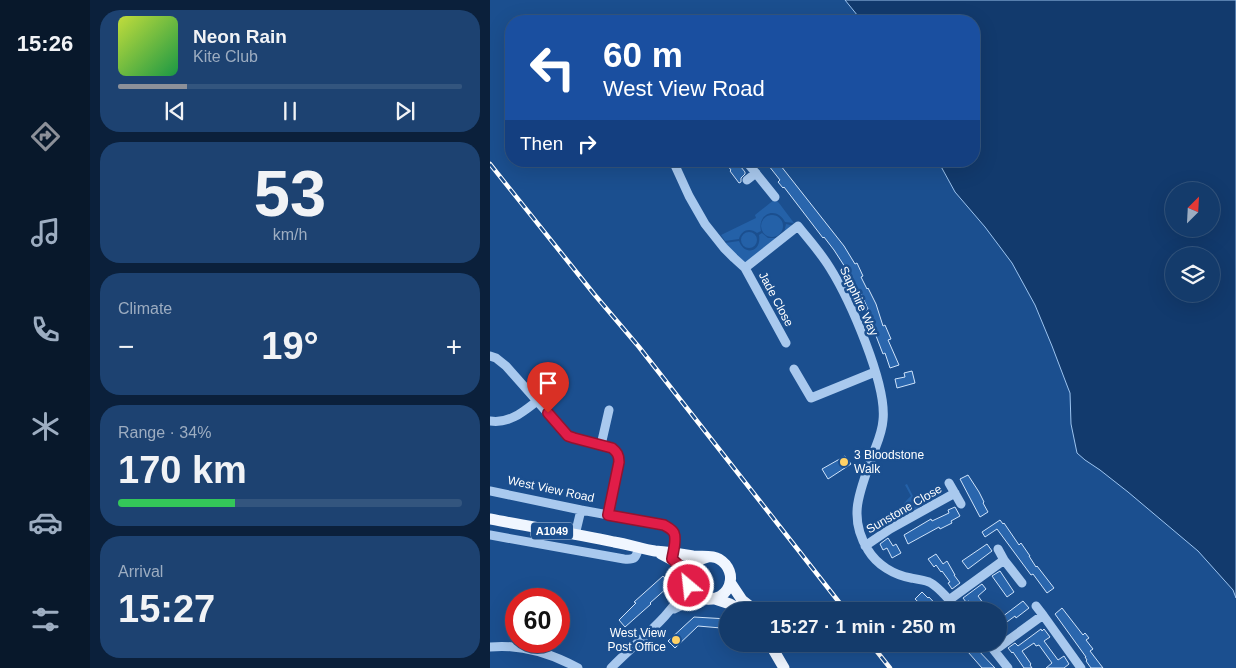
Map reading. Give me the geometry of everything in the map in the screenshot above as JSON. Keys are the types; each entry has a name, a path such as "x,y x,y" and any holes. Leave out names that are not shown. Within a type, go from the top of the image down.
{"main road":[{"name":"A1049","path":"490,519 639,547 672,556 708,556"},
{"name":"A1049","path":"672,556 683,569 688,580"},
{"path":"712,599 726,592 730,582 730,573 727,566 721,560 708,556 694,563 690,569 688,580 695,594 704,599 723,602"},
{"path":"730,582 745,602"},
{"path":"775,652 784,668"},
{"path":"784,652 792,668"}],"street":[{"name":"Jade Close","path":"676,167 688,196 705,224 729,253 745,268 786,343"},
{"path":"751,167 775,197"},
{"path":"747,180 756,174"},
{"name":"Sapphire Way","path":"745,268 798,226 820,253 844,293 875,372 882,396 884,420 856,508 860,535 865,546"},
{"path":"490,356 502,362 568,436 612,448 616,451 619,456 608,515"},
{"path":"794,369 811,398 875,372"},
{"path":"490,421 501,421 516,416 537,401"},
{"path":"601,445 609,410"},
{"name":"Sunstone Close","path":"949,483 961,504"},
{"name":"West View Road","path":"490,491 664,525 674,534 675,542 672,556"},
{"name":"Sunstone Close","path":"865,546 890,529 954,493"},
{"path":"575,535 582,510"},
{"path":"490,534 624,560 635,558 639,547"},
{"path":"865,546 868,552 886,569 897,574 929,582 936,586 949,600 1004,560"},
{"path":"998,549 1022,583"},
{"path":"611,668 668,613 681,596 688,580"},
{"path":"668,613 688,602 712,599"},
{"path":"1036,606 1081,668"},
{"path":"1007,638 1043,615"},
{"path":"490,647 526,649 550,656 578,668"},
{"path":"996,652 1008,668"}],"shaded area":[{"path":"845,0 1236,0 1236,598 1233,590 1198,551 1128,492 1077,453 1071,424 1070,393 1052,346 1035,305 1012,263 955,192 941,167 980,167 980,15 857,15"},
{"path":"775,199 794,223 785,222 777,214 768,214 762,220 761,231 757,233 752,230 746,230 739,239 725,241 721,235 756,218 755,215"},
{"path":"772,215 782,222 783,226 776,236 772,237 762,230 761,226 768,216"},
{"path":"786,224 795,226 745,263 725,243 739,241 745,249 752,250 758,245 759,235 762,233 768,238 777,238 784,233"},
{"path":"746,232 752,232 757,237 755,246 746,248 741,243 741,237"},
{"path":"907,484 913,496 926,493 937,498 900,518 903,506 911,496 905,485"}],"building":[{"path":"729,167 741,167 745,172 741,182 739,183"},
{"path":"770,167 782,167 844,246 855,264 857,263 863,276 861,277 876,304 883,326 885,325 891,339 888,340 899,365 890,368 859,290 857,291 834,250 778,182 780,180"},
{"path":"912,371 915,383 897,388 895,379 905,377 904,373"},
{"path":"845,456 851,464 828,479 822,469"},
{"path":"968,475 979,492 988,512 980,517 960,479"},
{"path":"955,507 960,516 951,521 952,523 940,529 939,527 908,544 904,535 931,519 932,521 949,513 948,510"},
{"path":"1000,520 1019,545 1021,543 1036,567 1054,588 1047,593 1033,574 1031,575 997,529 985,537 982,532"},
{"path":"888,538 893,546 896,544 901,553 892,558 887,548 883,550 880,544"},
{"path":"987,544 992,551 968,569 962,561"},
{"path":"936,554 943,564 947,561 960,583 952,589 948,583 950,582 942,571 936,565 934,567 928,559"},
{"path":"1000,571 1014,592 1007,597 992,576"},
{"path":"663,576 670,584 668,587 625,627 619,620 636,603 634,602"},
{"path":"982,584 986,589 978,596 982,602 966,602 963,598"},
{"path":"922,592 934,602 918,602 915,599"},
{"path":"1023,601 1029,608 1016,618 1015,616 1007,622 1007,613"},
{"path":"1062,608 1083,635 1085,633 1089,638 1086,640 1093,649 1090,651 1103,668 1091,668 1086,661 1086,657 1055,614"},
{"path":"694,617 719,618 719,628 698,626 675,648 668,641"},
{"path":"1041,629 1042,631 1044,629 1050,637 1044,641 1058,660 1064,656 1069,664 1064,668 1046,668 1052,663 1039,645 1036,646 1034,643 1022,651 1032,668 1024,668 1008,648 1015,643 1018,646"},
{"path":"968,652 980,652 995,668 982,668"}],"railway":[{"path":"490,164 639,347 839,602"},
{"path":"877,652 890,668"}],"place":[{"name":"3 Bloodstone Walk","path":"844,462"},
{"name":"West View Post Office","path":"676,640"}],"route":[{"path":"548,413 568,436 612,448 616,451 619,456 619,462 608,515 664,525 674,532 675,542 672,559 688,576 689,586"}]}
